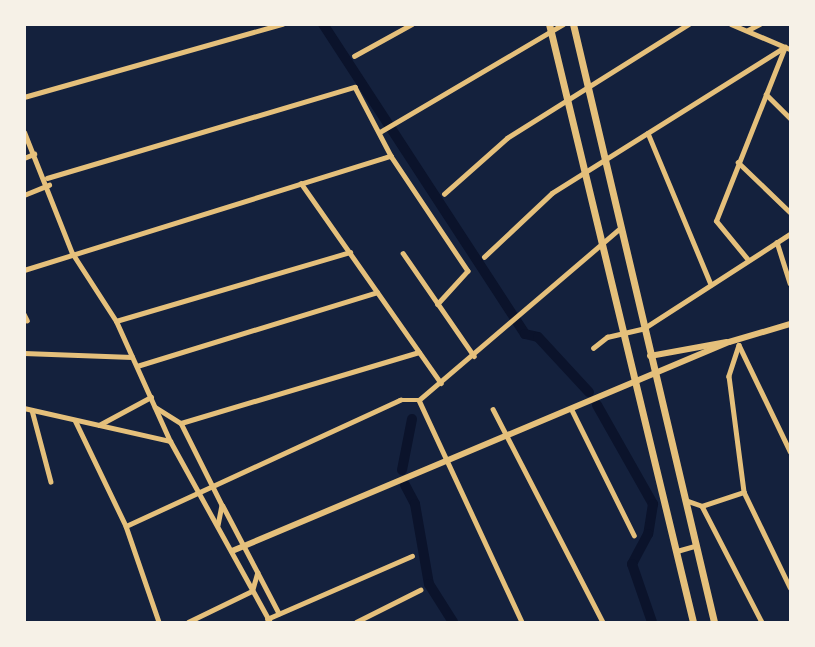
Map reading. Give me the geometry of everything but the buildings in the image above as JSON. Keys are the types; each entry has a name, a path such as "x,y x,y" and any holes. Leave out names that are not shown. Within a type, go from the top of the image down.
{"main road":[{"path":"573,24 618,230 714,622"},
{"path":"550,28 693,622"},
{"path":"232,551 636,381 735,342 790,324"},
{"path":"650,356 735,342"}],"street":[{"path":"24,97 282,24"},
{"path":"354,56 411,24"},
{"path":"383,130 550,28 563,24"},
{"path":"444,194 507,138 689,24"},
{"path":"731,24 788,48"},
{"path":"747,30 760,24"},
{"path":"748,260 716,221 766,94 788,48"},
{"path":"484,257 584,172 788,48"},
{"path":"47,177 355,87 383,130 391,156 469,275 438,304"},
{"path":"766,94 790,118"},
{"path":"24,132 47,177 72,253 116,321 170,441 200,491 268,621 279,613 412,556"},
{"path":"648,133 711,284"},
{"path":"24,159 35,154"},
{"path":"24,270 391,156"},
{"path":"738,162 790,212"},
{"path":"301,182 441,383"},
{"path":"24,195 49,185"},
{"path":"126,526 400,400 419,400 511,326 618,230"},
{"path":"593,348 623,334 643,329 790,234"},
{"path":"777,242 790,283"},
{"path":"116,321 350,252"},
{"path":"403,253 474,356"},
{"path":"137,366 377,292"},
{"path":"24,314 27,320"},
{"path":"735,342 790,451"},
{"path":"735,342 729,376 744,492 790,587"},
{"path":"181,423 419,352"},
{"path":"24,353 132,357"},
{"path":"99,425 151,397"},
{"path":"419,400 443,462 522,622"},
{"path":"155,407 181,423 279,613"},
{"path":"24,408 170,441"},
{"path":"571,408 634,535"},
{"path":"492,409 603,622"},
{"path":"32,410 51,482"},
{"path":"75,421 126,526 159,622"},
{"path":"685,500 702,506 744,492"},
{"path":"218,525 222,505"},
{"path":"702,506 762,622"},
{"path":"676,551 695,545"},
{"path":"253,591 257,572"},
{"path":"356,622 420,590"},
{"path":"188,622 253,591"}],"waterway":[{"path":"323,24 525,334 538,337 589,392"},
{"path":"597,405 653,504 648,534 632,564 652,622"},
{"path":"402,470 412,419"},
{"path":"405,485 415,504 429,584 453,622"}]}
